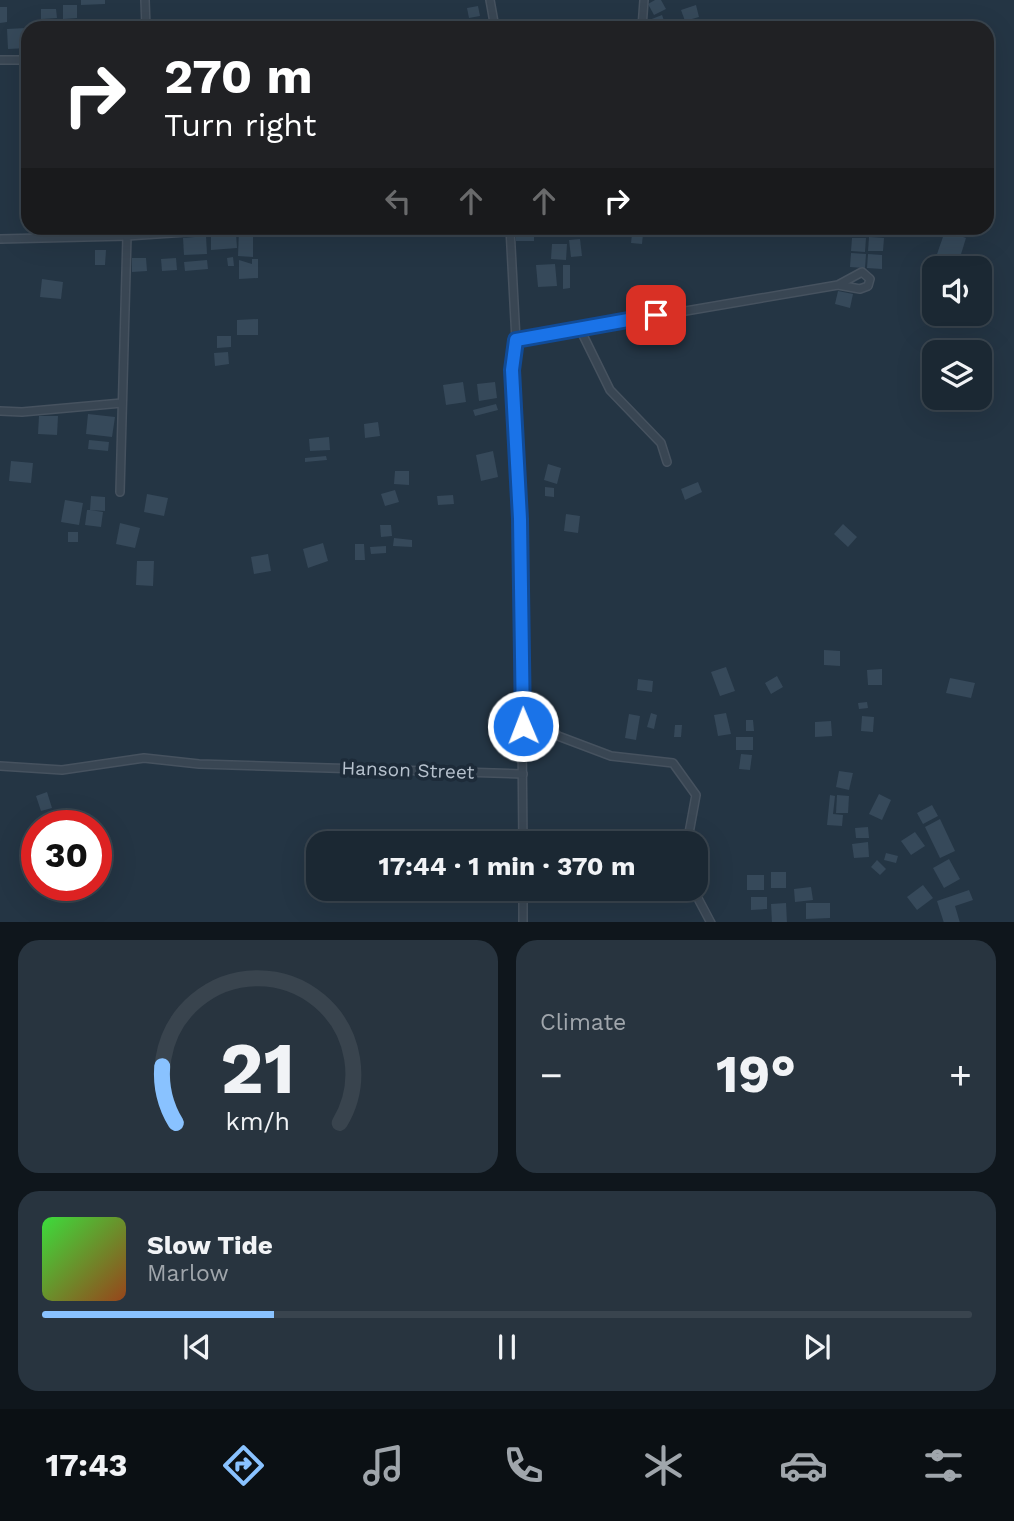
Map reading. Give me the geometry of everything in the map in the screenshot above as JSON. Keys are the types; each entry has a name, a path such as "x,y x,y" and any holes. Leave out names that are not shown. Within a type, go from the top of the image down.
{"street":[{"path":"145,0 146,21"},
{"path":"490,0 494,21"},
{"path":"642,21 644,0"},
{"path":"0,60 21,60"},
{"path":"0,239 142,235"},
{"path":"510,235 516,340 512,370 520,519 523,831"},
{"path":"120,492 127,236"},
{"path":"516,340 838,285"},
{"path":"580,329 610,390 650,429 661,443 667,462"},
{"path":"0,411 122,403"},
{"path":"522,702 558,736 611,756 673,763 696,795 689,831"},
{"name":"Hanson Street","path":"0,766 62,770 144,758 199,764 523,774"},
{"path":"523,901 523,922"},
{"path":"700,901 711,922"}],"building":[{"path":"81,0 105,0 105,4 81,5"},
{"path":"661,0 666,9 654,15 648,4"},
{"path":"63,5 77,5 77,18 63,19"},
{"path":"696,5 699,17 685,21 681,10"},
{"path":"478,6 480,16 469,18 467,8"},
{"path":"0,7 7,7 7,22 0,23"},
{"path":"41,9 56,9 57,18 41,19"},
{"path":"662,15 664,21 647,21"},
{"path":"21,28 21,48 8,49 7,29"},
{"path":"236,235 237,248 211,250 211,236"},
{"path":"239,235 253,235 253,257 238,256"},
{"path":"516,235 534,235 534,241 516,241"},
{"path":"632,235 643,235 642,244 631,243"},
{"path":"944,235 966,238 960,256 936,256"},
{"path":"206,236 207,254 184,255 183,238"},
{"path":"869,237 884,238 883,251 868,251"},
{"path":"852,238 866,238 865,252 851,251"},
{"path":"580,239 582,256 571,257 569,240"},
{"path":"552,244 567,244 566,260 551,259"},
{"path":"95,250 106,250 105,265 95,265"},
{"path":"851,253 866,254 865,268 850,267"},
{"path":"868,254 882,255 882,269 867,268"},
{"path":"233,257 234,266 228,266 227,258"},
{"path":"132,258 146,258 147,271 132,272"},
{"path":"176,258 177,270 162,271 161,259"},
{"path":"252,259 258,259 258,278 239,279 239,260 252,264"},
{"path":"207,260 208,269 185,271 184,262"},
{"path":"555,264 557,286 538,287 536,265"},
{"path":"563,265 570,265 570,288 563,289"},
{"path":"42,279 63,282 61,299 40,297"},
{"path":"838,291 853,294 850,308 835,304"},
{"path":"258,319 258,335 237,335 237,320"},
{"path":"217,336 231,336 231,347 217,348"},
{"path":"228,352 229,364 215,366 214,353"},
{"path":"463,382 466,402 446,405 443,385"},
{"path":"495,382 497,398 479,401 477,384"},
{"path":"496,404 498,410 475,416 473,410"},
{"path":"88,414 115,417 112,437 86,434"},
{"path":"39,416 58,416 57,435 38,434"},
{"path":"378,422 380,436 365,438 364,424"},
{"path":"329,437 330,450 310,451 309,439"},
{"path":"89,440 109,442 108,451 88,449"},
{"path":"493,451 498,477 481,481 476,455"},
{"path":"326,456 327,460 305,462 305,458"},
{"path":"11,461 33,463 31,483 9,481"},
{"path":"548,464 561,468 557,484 544,480"},
{"path":"395,471 409,471 409,485 394,484"},
{"path":"698,482 702,492 685,500 681,489"},
{"path":"545,487 554,488 554,497 545,496"},
{"path":"395,490 399,502 385,506 381,494"},
{"path":"147,494 168,498 164,516 144,512"},
{"path":"453,495 454,504 438,505 437,496"},
{"path":"91,496 105,497 105,511 90,510"},
{"path":"65,500 83,503 79,525 61,522"},
{"path":"87,510 103,512 101,527 85,525"},
{"path":"566,514 580,516 578,533 564,531"},
{"path":"120,523 140,528 135,548 116,544"},
{"path":"843,524 857,537 848,547 834,534"},
{"path":"380,525 391,525 392,536 381,537"},
{"path":"68,532 78,532 78,542 68,542"},
{"path":"394,538 412,540 412,547 393,546"},
{"path":"323,543 328,561 308,568 303,549"},
{"path":"355,544 364,544 365,560 355,560"},
{"path":"386,546 386,553 371,554 370,547"},
{"path":"268,554 271,571 254,574 251,557"},
{"path":"137,561 154,561 153,586 136,585"},
{"path":"824,650 840,651 840,666 824,665"},
{"path":"726,667 735,691 720,696 711,672"},
{"path":"882,669 882,685 868,685 867,670"},
{"path":"777,676 783,687 771,694 765,683"},
{"path":"950,678 975,683 971,698 946,693"},
{"path":"638,679 653,681 652,692 637,690"},
{"path":"867,702 868,708 859,709 858,703"},
{"path":"651,713 657,715 654,729 647,727"},
{"path":"726,713 731,734 718,736 714,715"},
{"path":"629,714 640,716 636,740 625,738"},
{"path":"862,716 874,717 873,732 861,731"},
{"path":"746,720 753,720 754,731 746,731"},
{"path":"831,721 832,736 815,737 815,722"},
{"path":"675,725 682,725 681,737 674,737"},
{"path":"736,737 753,737 753,750 736,750"},
{"path":"741,754 752,755 750,770 739,769"},
{"path":"839,771 853,773 849,790 836,787"},
{"path":"47,792 52,808 41,810 36,796"},
{"path":"879,794 891,800 882,820 869,814"},
{"path":"830,795 835,796 833,814 843,815 842,826 827,825"},
{"path":"837,795 849,796 848,813 836,813"},
{"path":"932,805 938,816 923,824 917,813"},
{"path":"940,819 955,851 940,858 925,827"},
{"path":"868,827 869,838 856,838 855,828"},
{"path":"915,832 925,846 911,855 901,841"},
{"path":"868,842 869,857 854,858 852,844"},
{"path":"886,853 898,856 896,863 884,860"},
{"path":"949,859 960,879 944,888 933,868"},
{"path":"877,860 886,869 880,875 871,867"},
{"path":"771,872 786,872 786,888 771,888"},
{"path":"747,875 764,875 764,890 747,890"},
{"path":"923,885 933,898 917,910 907,897"},
{"path":"811,887 813,900 795,902 794,889"},
{"path":"969,890 973,900 955,906 960,922 944,922 937,901"},
{"path":"751,897 767,897 767,909 751,910"},
{"path":"786,903 787,922 772,922 771,904"},
{"path":"806,903 830,903 830,918 806,919"}],"route":[{"path":"523,726 520,519 512,370 516,340 656,315"}]}
